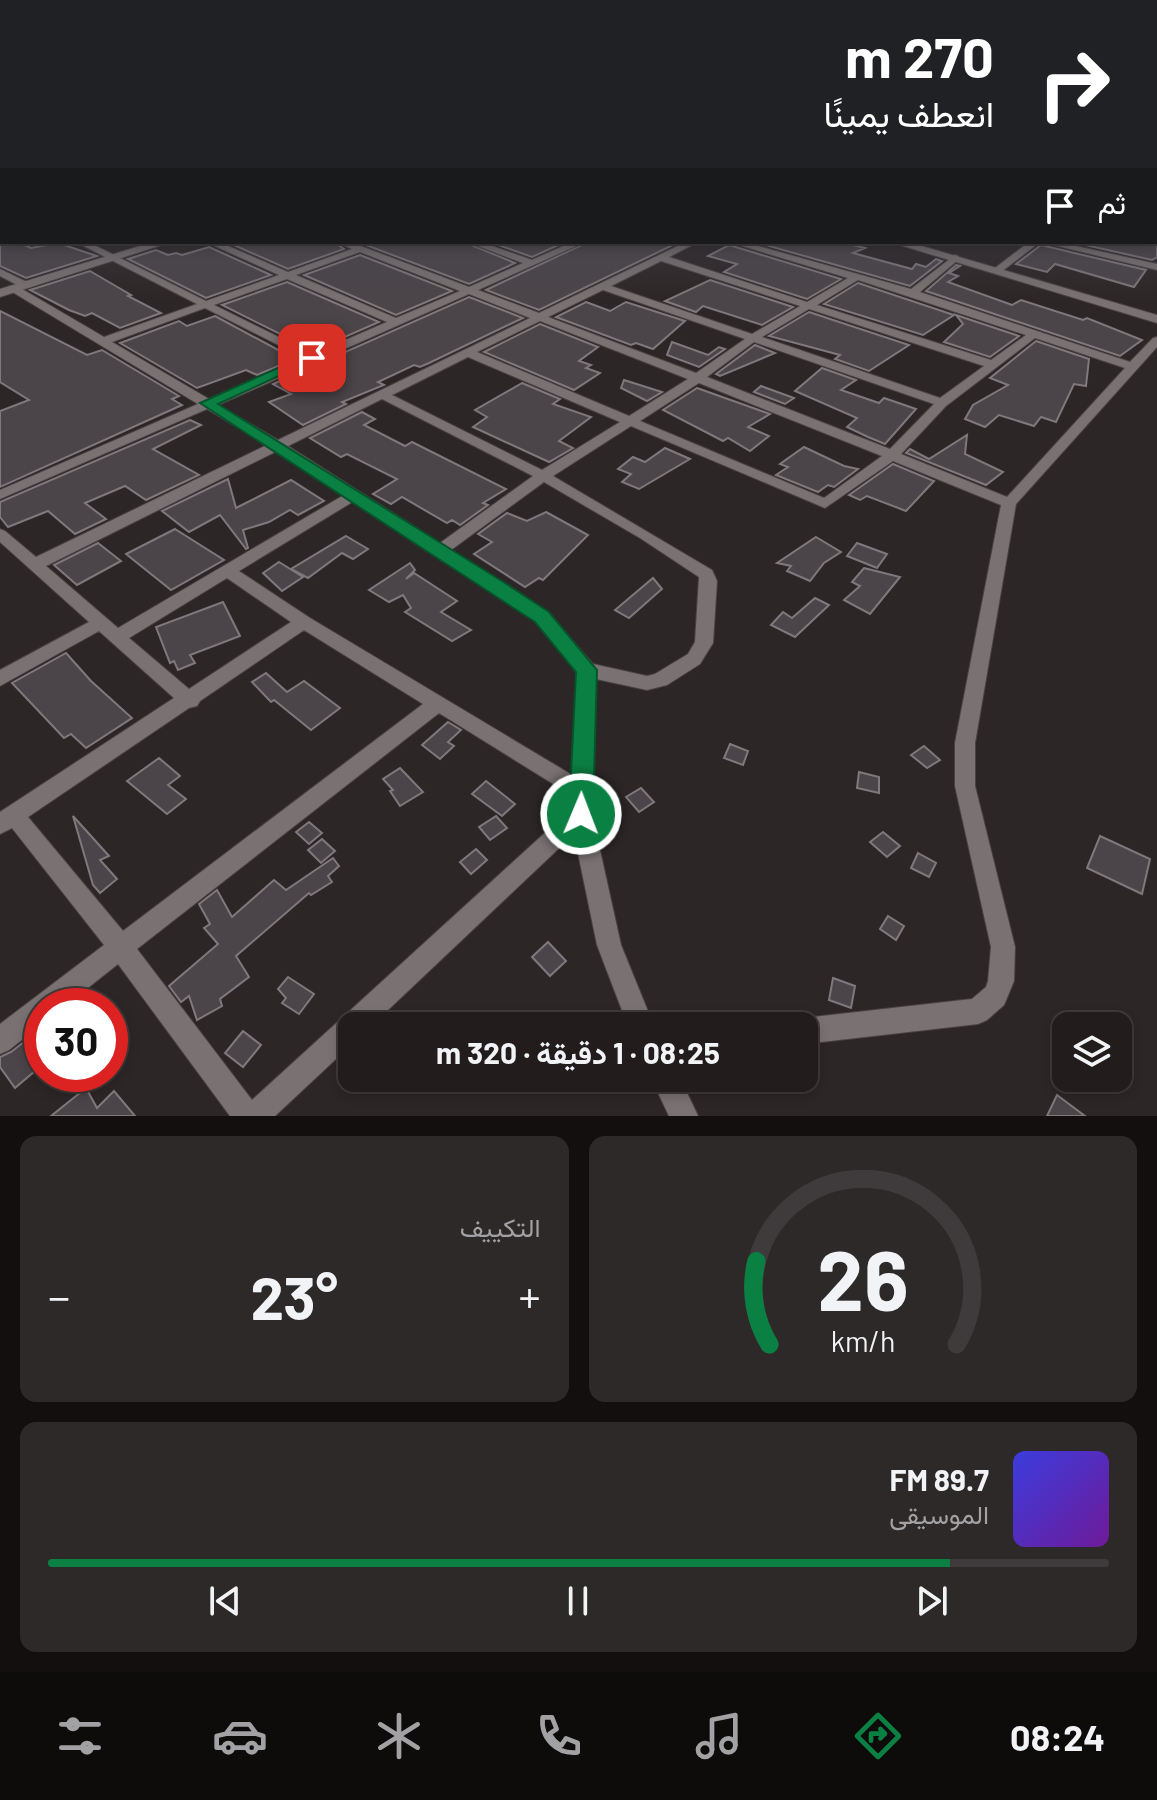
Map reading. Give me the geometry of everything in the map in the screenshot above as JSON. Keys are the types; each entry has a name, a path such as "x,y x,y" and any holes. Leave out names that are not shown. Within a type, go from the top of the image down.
{"street":[{"path":"85,244 312,358"},
{"path":"13,289 158,244"},
{"path":"216,244 396,322"},
{"path":"347,244 893,454 1009,503"},
{"path":"478,244 532,263"},
{"path":"0,495 575,244"},
{"path":"34,565 689,244"},
{"path":"741,244 913,293 1132,367"},
{"path":"920,244 955,258 1157,319"},
{"path":"998,270 1032,244"},
{"path":"1055,244 1157,267"},
{"path":"101,342 360,249"},
{"path":"661,258 990,364"},
{"path":"913,293 955,258"},
{"path":"0,272 13,289 278,446 542,617 587,670 647,683 660,680 694,659 704,643 709,581 706,574 543,476 383,395"},
{"path":"440,550 543,476 698,378 753,338 858,276"},
{"path":"602,286 942,403"},
{"path":"469,353 825,504 893,454 942,403 1035,333"},
{"path":"818,1029 978,1011 995,996 1001,981 1003,947 965,786 965,743 1009,503 1157,340"},
{"path":"117,637 354,495"},
{"path":"0,534 190,701"},
{"path":"229,572 437,704 580,802"},
{"path":"247,1116 120,946 7,820 190,701 304,622"},
{"path":"0,679 100,623"},
{"path":"587,670 580,802 609,945 635,1012"},
{"path":"67,988 437,704"},
{"path":"255,1116 580,802"},
{"path":"0,1041 24,1022"},
{"path":"672,1092 684,1116"}],"building":[{"path":"0,244 22,244 31,248 61,244 97,256 26,278 0,266"},
{"path":"232,244 337,244 344,249 288,269"},
{"path":"363,244 469,244 515,263 469,284"},
{"path":"496,244 561,244 532,257"},
{"path":"584,244 675,244 539,310 486,290"},
{"path":"762,244 849,244 865,248 853,253 912,269 916,264 926,267 936,259 942,261 910,286"},
{"path":"1081,244 1157,244 1157,257 1152,260"},
{"path":"729,245 841,279 807,299 724,272 737,264 708,256"},
{"path":"1041,245 1146,270 1134,287 1055,264 1047,272 1016,264"},
{"path":"209,247 271,275 206,298 128,259 156,250 168,255 182,255"},
{"path":"360,255 452,291 396,315 304,275"},
{"path":"956,265 960,266 949,273 958,276 948,282 1012,305 1021,300 1083,320 1087,318 1142,340 1120,356 926,291"},
{"path":"90,271 161,313 120,328 92,313 85,316 69,310 30,290"},
{"path":"710,280 793,307 762,325 703,306 696,312 665,301"},
{"path":"287,282 379,322 338,340 315,332 294,341 222,305"},
{"path":"858,283 954,315 923,335 824,304"},
{"path":"469,297 523,318 420,367 414,365 378,382 384,385 342,402 346,404 303,425 269,402 291,394 273,384"},
{"path":"586,302 610,311 626,302 685,321 653,349 636,343 631,345 556,317"},
{"path":"0,311 87,355 102,350 179,396 172,399 182,405 0,487 0,411 29,400 0,382"},
{"path":"809,312 909,345 869,371 835,359 840,355 769,336"},
{"path":"956,315 1019,336 990,357 944,342 963,324"},
{"path":"215,316 295,359 257,375 246,370 197,388 120,343 179,321 187,326"},
{"path":"540,324 598,347 579,361 591,365 586,368 600,373 574,390 484,352"},
{"path":"1036,341 1089,359 1086,386 1074,384 1056,422 1041,417 1034,426 999,415 985,427 965,419 973,405 1008,385 990,378"},
{"path":"672,342 708,355 719,347 725,349 699,367 667,355"},
{"path":"755,345 775,353 720,376 716,374"},
{"path":"822,368 856,380 841,390 879,403 884,398 916,409 885,444 868,437 847,427 857,418 795,391"},
{"path":"624,380 662,392 647,401 621,388"},
{"path":"522,383 560,399 553,404 591,417 559,441 573,448 549,462 473,427 487,417 475,410"},
{"path":"761,386 794,398 785,404 754,392"},
{"path":"697,388 770,414 748,427 769,436 750,451 728,438 723,441 663,410"},
{"path":"362,412 375,419 364,425 405,446 412,442 506,489 483,503 488,505 460,525 452,520 447,523 402,497 391,504 373,494 397,479 347,454 341,457 310,438"},
{"path":"190,420 201,425 153,449 199,475 146,500 125,486 85,503 106,519 75,534 48,511 8,527 0,517 0,502"},
{"path":"967,435 965,454 1003,472 986,485 906,453 910,449 929,459"},
{"path":"804,447 844,466 858,469 834,487 828,485 818,492 776,475 788,467 780,464"},
{"path":"665,448 690,459 639,489 622,482 631,474 618,469 633,457 645,462"},
{"path":"893,464 934,481 906,511 867,496 860,500 849,495"},
{"path":"228,479 236,508 291,480 324,501 298,515 290,510 269,522 243,530 246,549 220,515 189,532 162,511"},
{"path":"546,512 588,535 543,580 539,578 525,587 474,554 492,542 478,534 507,513 527,521"},
{"path":"175,529 224,560 171,590 126,554"},
{"path":"346,536 368,549 353,559 342,553 308,578 291,569"},
{"path":"816,537 841,552 824,563 810,581 787,571 791,566 777,563"},
{"path":"98,543 121,561 77,585 54,565"},
{"path":"857,543 887,554 877,568 847,556"},
{"path":"279,562 303,577 282,591 263,573"},
{"path":"410,563 415,570 406,579 414,573 457,601 441,612 471,630 452,641 405,612 411,608 403,595 389,602 369,590"},
{"path":"864,568 900,577 870,614 844,600 860,586 852,582"},
{"path":"653,578 662,589 629,618 615,610"},
{"path":"815,598 829,605 795,637 771,625 783,612 792,618"},
{"path":"223,602 240,636 190,655 195,663 178,670 174,661 170,663 156,627"},
{"path":"66,653 91,681 132,718 86,748 71,734 64,738 12,683"},
{"path":"266,673 287,692 304,681 340,708 311,730 274,700 271,702 252,682"},
{"path":"448,722 461,730 448,742 454,746 440,759 422,745"},
{"path":"730,744 748,751 743,765 724,758"},
{"path":"924,746 940,760 927,768 911,755"},
{"path":"159,758 180,776 168,785 186,799 167,814 127,781"},
{"path":"400,768 423,792 400,806 390,791 393,790 383,779"},
{"path":"859,772 879,777 879,793 857,788"},
{"path":"486,781 515,804 502,816 472,794"},
{"path":"641,788 654,802 639,812 626,797"},
{"path":"73,816 109,856 100,860 117,879 100,893 93,885"},
{"path":"496,816 507,828 490,840 479,827"},
{"path":"309,822 322,833 309,844 296,832"},
{"path":"883,832 900,846 887,857 870,842"},
{"path":"1100,836 1150,859 1142,894 1087,868"},
{"path":"322,839 335,851 321,863 308,850"},
{"path":"476,849 487,860 471,874 460,862"},
{"path":"918,853 936,863 929,877 911,868"},
{"path":"333,858 339,866 328,876 332,882 311,895 309,893 236,956 249,977 220,999 222,1006 197,1020 189,996 181,1002 169,986 218,944 204,928 210,924 199,904 217,890 232,917 274,880 286,890"},
{"path":"888,916 904,926 896,940 880,929"},
{"path":"548,942 566,961 550,976 532,957"},
{"path":"288,977 314,994 299,1014 282,1003 286,998 278,989"},
{"path":"833,978 855,986 851,1008 829,1000"},
{"path":"243,1031 261,1045 243,1067 225,1053"},
{"path":"24,1042 24,1080 15,1088 0,1067 0,1057"},
{"path":"81,1092 88,1092 97,1108 115,1092 135,1116 51,1116"},
{"path":"1057,1095 1085,1116 1047,1116"}],"route":[{"path":"312,358 207,403 498,587 542,617 564,641 587,670 581,814"}]}
